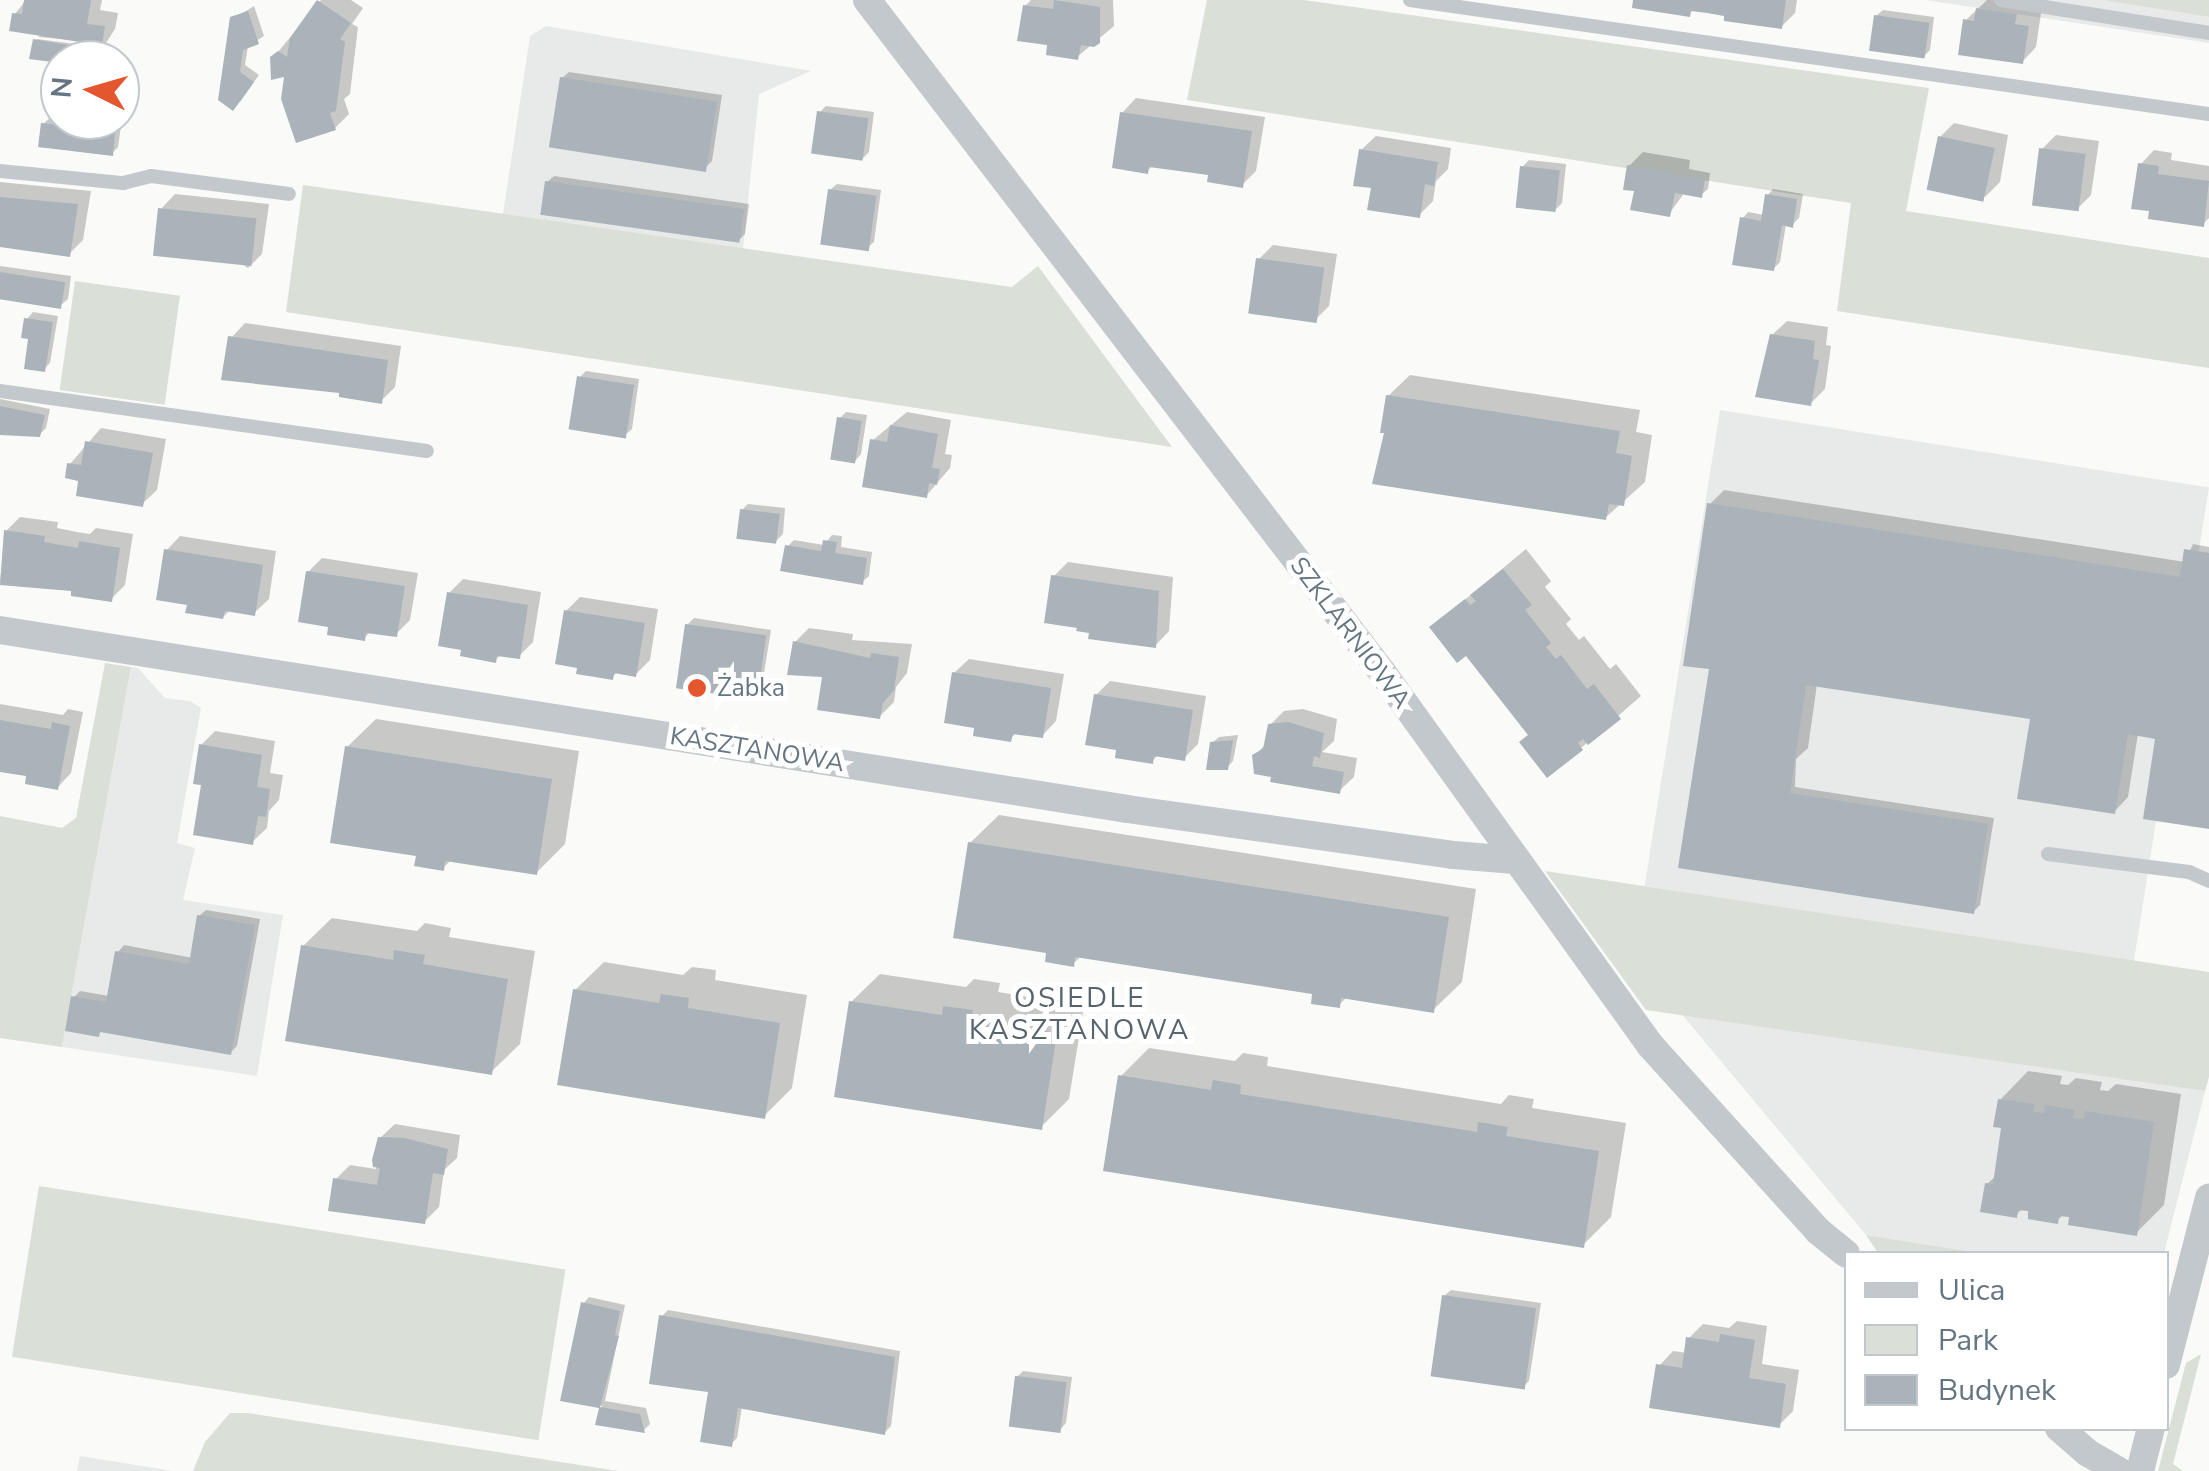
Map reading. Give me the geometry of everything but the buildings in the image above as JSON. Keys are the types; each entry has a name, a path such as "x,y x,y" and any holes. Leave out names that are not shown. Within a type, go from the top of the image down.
{"street":[{"name":"SZKLARNIOWA","path":"866,0 1382,672 1650,1046 1818,1231 1844,1252"},
{"name":"KASZTANOWA","path":"0,630 1127,809 1453,856 1515,860"},
{"path":"2169,1353 2209,1197"},
{"path":"2063,1431 2119,1471"},
{"path":"2140,1471 2149,1431"}],"lane":[{"path":"1410,0 2209,114"},
{"path":"2001,0 2209,32"},
{"path":"0,171 123,183 151,176 289,194"},
{"path":"0,391 427,452"},
{"path":"2048,854 2189,872 2209,881"}],"shaded area":[{"path":"1925,0 2102,0 2209,17 2209,43"},
{"path":"546,26 811,71 759,94 743,249 503,214 530,36"},
{"path":"1720,410 2209,487 2134,964 1645,886"},
{"path":"131,667 138,668 165,698 190,701 201,708 177,843 195,848 183,900 283,915 257,1076 62,1047"},
{"path":"1679,1011 2205,1091 2165,1251 1967,1251 1866,1235"},
{"path":"80,1456 173,1471 77,1471"}],"green space":[{"path":"1207,0 1304,0 1929,88 1906,211 2209,258 2209,368 1837,311 1851,203 1187,100"},
{"path":"2102,0 2209,0 2209,17"},
{"path":"303,185 1012,287 1038,266 1172,447 286,312"},
{"path":"75,281 180,296 165,405 60,390"},
{"path":"105,663 131,667 62,1047 0,1038 0,816 62,828 76,818"},
{"path":"1545,871 2209,972 2209,1077 2205,1091 1646,1010"},
{"path":"39,1186 565,1269 538,1440 12,1357"},
{"path":"1866,1235 1967,1251 1877,1251"},
{"path":"2201,1354 2173,1464 2183,1471 2158,1471 2169,1431 2186,1363"},
{"path":"230,1413 618,1471 193,1471 205,1442"}],"place":[{"name":"Żabka","path":"697,688"}],"district":[{"name":"OSIEDLE KASZTANOWA","path":"1080,1014"}]}
